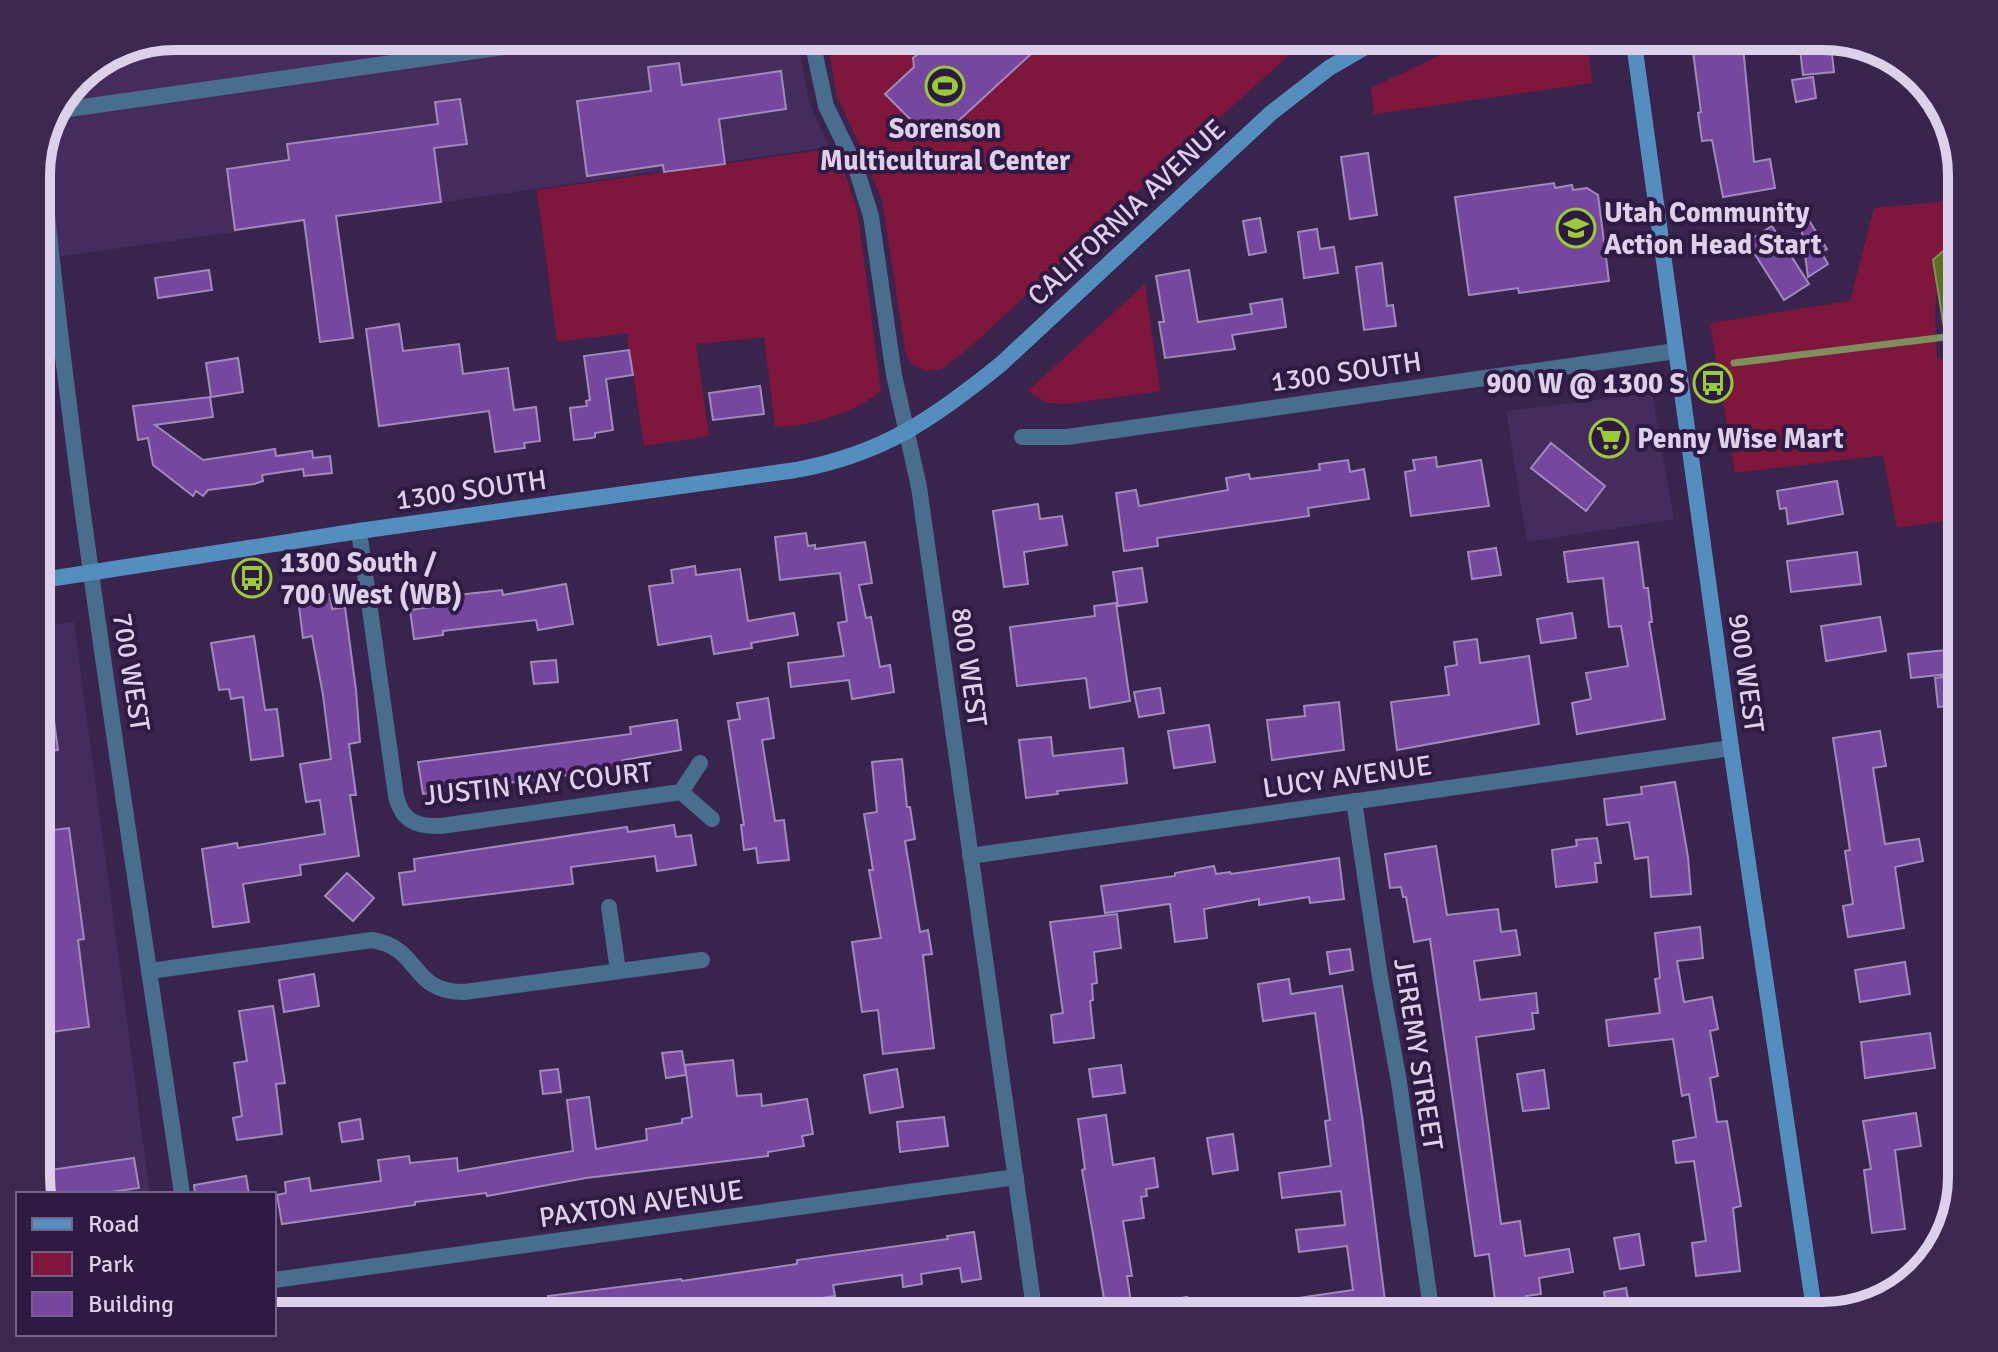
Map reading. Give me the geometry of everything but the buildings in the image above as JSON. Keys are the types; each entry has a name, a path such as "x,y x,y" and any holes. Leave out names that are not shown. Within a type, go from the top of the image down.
{"main road":[{"name":"CALIFORNIA AVENUE","path":"908,432 960,397 1001,364 1300,89 1358,50"},
{"name":"900 WEST","path":"1635,50 1731,748 1813,1302"},
{"name":"1300 SOUTH","path":"50,579 359,531 796,470 858,454 908,432"}],"street":[{"path":"70,109 483,50"},
{"name":"800 WEST","path":"814,50 826,106 856,168 871,216 894,375 919,487 1033,1302"},
{"name":"700 WEST","path":"50,248 60,351 90,572 182,1192"},
{"name":"1300 SOUTH","path":"1022,437 1067,437 1676,351"},
{"name":"JUSTIN KAY COURT","path":"359,531 396,796 401,812 408,820 417,825 441,826 681,792 700,763"},
{"name":"LUCY AVENUE","path":"970,856 1731,748"},
{"name":"JUSTIN KAY COURT","path":"681,792 712,819"},
{"name":"JEREMY STREET","path":"1354,801 1430,1302"},
{"path":"609,907 618,971"},
{"path":"150,971 372,940 396,947 431,986 452,992 702,960"},
{"name":"PAXTON AVENUE","path":"276,1280 1016,1177"}],"shaded area":[{"path":"800,50 809,102 829,147 50,258 50,167 54,143 63,120 76,99 93,81 113,67 151,52"},
{"path":"1948,247 1948,341 1946,340 1933,260"},
{"path":"1652,393 1674,519 1527,542 1506,411"},
{"path":"50,501 54,536 50,536"},
{"path":"74,622 150,1192 51,1192 50,626"}],"green space":[{"path":"829,50 1297,50 1117,210 977,341 942,369 926,371 913,365 906,355 882,201 837,97"},
{"path":"1460,50 1588,50 1592,83 1374,114 1371,88 1440,55"},
{"path":"829,149 846,176 858,214 881,391 831,417 775,427 764,337 696,344 709,436 644,446 627,333 557,342 537,190"},
{"path":"1948,201 1948,259 1939,281 1935,311 1937,358 1948,362 1948,520 1897,528 1883,455 1735,473 1710,323 1850,301 1874,208"},
{"path":"1145,284 1160,391 1065,404 1047,403 1028,391"}],"waterway":[{"path":"1734,363 1948,337"}],"place":[{"name":"Sorenson Multicultural Center","path":"945,86"},
{"name":"Utah Community Action Head Start","path":"1576,228"},
{"name":"900 W @ 1300 S","path":"1713,383"},
{"name":"Penny Wise Mart","path":"1609,438"},
{"name":"1300 South / 700 West (WB)","path":"252,578"}]}
